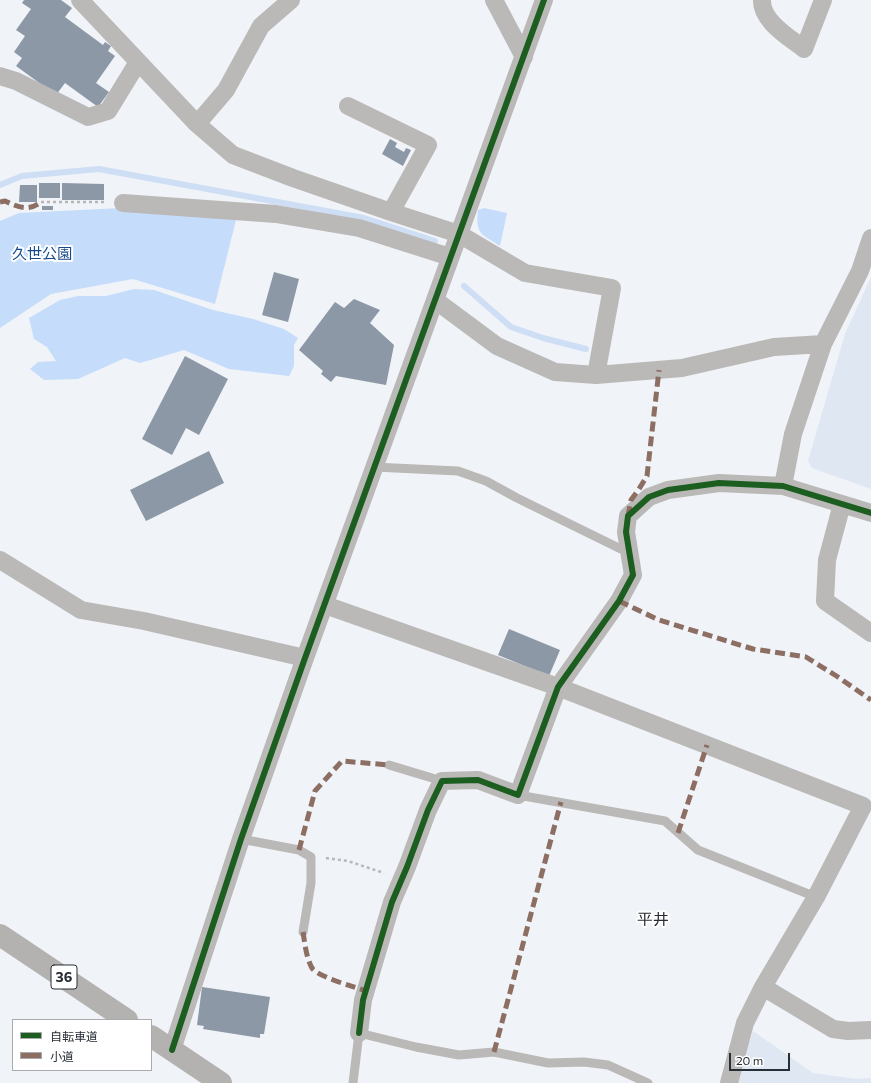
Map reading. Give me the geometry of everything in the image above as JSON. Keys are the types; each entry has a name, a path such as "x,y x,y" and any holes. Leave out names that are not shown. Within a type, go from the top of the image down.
{"main road":[{"name":"36","path":"0,935 126,1019"},
{"path":"152,1037 221,1083"}],"street":[{"path":"80,0 197,124 233,155 293,178 459,234 525,273 612,288 596,376"},
{"path":"197,124 226,90 261,26 291,0"},
{"path":"494,0 524,56"},
{"path":"172,1050 241,839 305,658 544,0"},
{"path":"762,0 761,8 775,27 804,49 823,0"},
{"path":"0,76 16,81 88,116 108,111 138,62"},
{"path":"348,106 428,145 391,212"},
{"path":"123,202 276,214 306,219 359,228 450,257"},
{"path":"783,486 793,434 823,344 860,271 871,238"},
{"path":"435,300 497,346 555,372 596,376 682,368 774,347 823,344"},
{"path":"359,1033 364,1000 392,902 428,810 442,781 478,780 518,795 558,687 619,601 633,576 626,532 628,516 648,497 668,490 719,483 783,486 871,513"},
{"path":"842,504 828,560 825,601 871,633"},
{"path":"0,560 81,610 144,621 305,658"},
{"path":"324,605 558,687 867,805 816,898 763,987 745,1023 729,1083"},
{"path":"763,987 833,1029 848,1031 871,1030"}],"lane":[{"path":"374,468 458,471 486,481 517,498 629,553"},
{"path":"389,765 442,781"},
{"path":"518,795 665,821 698,850 816,898"},
{"path":"241,839 299,850 312,856 311,883 303,932"},
{"path":"353,1083 359,1033 416,1047 458,1055 494,1052 548,1063 584,1062 608,1065 648,1083"}],"path":[{"path":"41,202 123,202"},
{"path":"312,856 348,861 402,878"}],"shaded area":[{"path":"871,277 871,489 812,468 808,461 845,334"},
{"path":"753,1031 813,1073 856,1079 871,1078 871,1083 736,1083"}],"green space":[{"name":"久世公園","path":"121,208 237,216 215,304 133,279 51,294 0,328 0,221 19,213"},
{"path":"484,208 507,213 500,246 484,236 479,229 477,218 478,210"},
{"path":"134,289 154,290 213,310 253,319 284,329 298,338 294,345 294,366 289,376 229,369 184,350 140,363 125,358 78,379 44,380 30,369 38,362 56,361 47,347 34,339 29,318 60,300 78,296 106,296"}],"building":[{"path":"24,0 61,0 72,8 65,17 103,45 105,42 111,46 108,51 115,56 96,83 109,92 98,107 65,83 56,95 16,66 22,58 14,52 25,36 16,30 31,9 22,3"},
{"path":"390,139 397,143 395,147 404,152 406,148 411,150 403,166 382,154"},
{"path":"39,183 60,183 60,198 39,198"},
{"path":"62,183 104,184 104,200 62,200"},
{"path":"20,185 37,185 37,202 19,202"},
{"path":"42,206 53,206 53,210 42,210"},
{"path":"274,272 299,279 288,322 262,315"},
{"path":"354,299 380,310 370,323 394,345 386,385 336,376 331,382 321,374 323,371 299,350 335,302 344,308"},
{"path":"185,356 228,379 199,435 186,428 172,455 142,439"},
{"path":"209,451 224,483 146,521 130,490"},
{"path":"509,629 560,650 549,676 498,655"},
{"path":"202,987 270,997 264,1034 260,1034 260,1038 203,1029 204,1026 197,1025"}],"waterway":[{"path":"0,185 22,176 99,169 364,218 435,241"},
{"path":"464,286 511,327 543,338 586,349"}],"marked path":[{"path":"0,202 5,201 23,208 32,207 41,202"},
{"path":"628,516 631,500 647,476 659,370"},
{"path":"619,601 659,620 753,649 806,657 871,700"},
{"path":"678,833 707,745"},
{"path":"299,850 315,791 342,761 389,765"},
{"path":"494,1052 561,802"},
{"path":"303,932 308,959 312,968 321,975 366,991"}],"cycle path":[{"path":"172,1050 241,839 305,658 544,0"},
{"path":"359,1033 363,1000 392,902 407,867 428,810 442,781 478,780 518,795 558,687 619,601 633,575 626,532 628,516 649,497 668,490 719,483 783,486 871,513"}],"district":[{"name":"平井","path":"653,920"}]}
